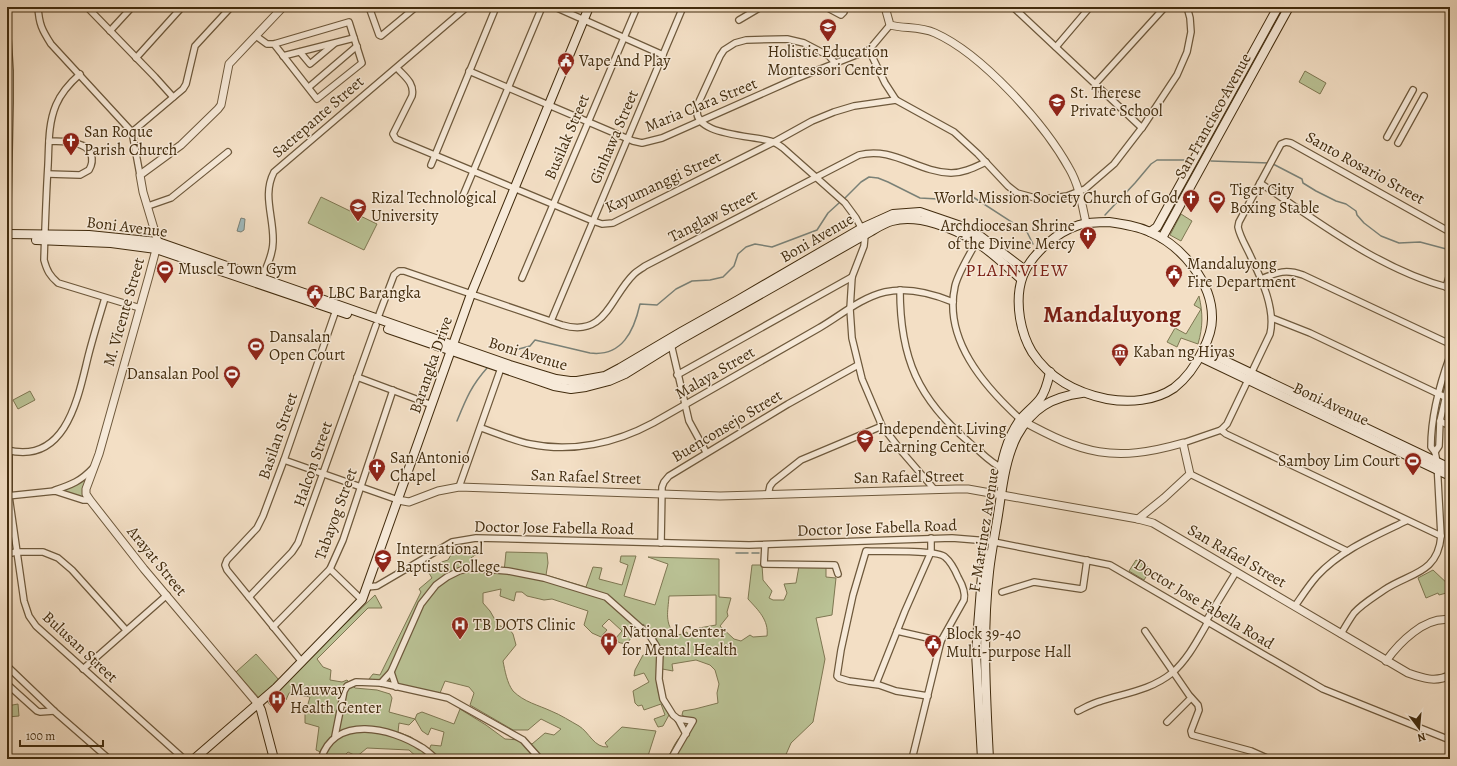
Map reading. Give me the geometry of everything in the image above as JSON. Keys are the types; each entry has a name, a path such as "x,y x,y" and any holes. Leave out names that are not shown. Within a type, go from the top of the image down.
{"main road":[{"name":"Barangka Drive","path":"194,759 280,684 362,600 471,294 589,7"},
{"name":"San Francisco Avenue","path":"1150,232 1157,227 1278,7"},
{"name":"San Francisco Avenue","path":"1162,238 1227,117 1289,7"},
{"name":"Boni Avenue","path":"7,239 89,235 157,246 452,348 556,379 577,381 610,373 670,342 893,214 920,212 958,225 1025,270"},
{"path":"1109,222 1123,224 1150,232 1176,248 1197,272 1209,296 1212,313 1209,339 1196,364 1182,381 1166,393 1136,401 1115,401 1093,397 1082,393 1064,383 1050,372 1032,352 1023,331 1018,303 1025,270 1036,254 1052,239 1067,229 1086,223 1109,222"},
{"name":"Boni Avenue","path":"7,234 45,237"},
{"name":"Boni Avenue","path":"978,239 1022,279"},
{"name":"Boni Avenue","path":"452,348 501,368 554,386 570,389 610,381 624,374 670,342"},
{"name":"Boni Avenue","path":"1204,348 1250,377"},
{"name":"Boni Avenue","path":"1200,357 1250,377 1437,466 1450,476"},
{"name":"F. Martinez Avenue","path":"989,759 984,655 991,542 998,495 1003,469 1014,442 1023,421 1044,392 1050,372"},
{"name":"F. Martinez Avenue","path":"1023,421 1048,402 1057,398 1082,393"},
{"name":"Boni Avenue","path":"1437,466 1450,468"},
{"name":"F. Martinez Avenue","path":"982,759 976,653 982,575 991,542"},
{"path":"258,704 262,710 274,759"}],"street":[{"path":"38,7 38,21 51,44 132,132 183,89 186,84 195,46 232,7"},
{"path":"87,7 173,97"},
{"path":"110,31 132,7"},
{"path":"136,58 182,7"},
{"path":"140,175 181,146 218,109 221,105 229,64 283,7"},
{"path":"371,8 379,34 381,36 416,7"},
{"name":"Sacrepante Street","path":"261,281 273,248 268,194 269,185 274,172 467,7"},
{"path":"431,165 496,7"},
{"path":"462,198 542,7"},
{"path":"555,7 663,55"},
{"name":"Busilak Street","path":"522,278 637,7"},
{"name":"Ginhawa Street","path":"551,321 683,7"},
{"path":"739,20 761,7"},
{"path":"826,7 841,15 844,12 842,7"},
{"path":"885,7 890,25 918,27 932,31 956,45 979,63 1006,88 1046,134 1069,168 1079,192 1086,223"},
{"path":"1013,7 1142,128"},
{"path":"1056,47 1090,7"},
{"path":"1094,84 1165,7"},
{"path":"869,50 885,83 896,100 954,132 986,162 1008,186 1017,193 1039,199 1054,198 1079,192 1098,179 1114,164 1142,128 1177,75 1187,52 1191,32 1190,18 1187,7"},
{"path":"256,36 267,44 274,44 349,22 362,63 317,99 274,44"},
{"path":"7,23 10,71 7,251"},
{"name":"Maria Clara Street","path":"470,71 642,143 651,142 700,122 796,79 869,50 890,25"},
{"path":"283,56 354,38"},
{"path":"835,63 829,56 804,43 794,40 772,38 746,40 735,43 724,50 720,56 698,104 696,115 700,122 718,131 774,142 783,148 844,204 863,232 864,246 852,277 850,309 852,338 858,365 864,385 882,426 902,453 934,488"},
{"path":"300,52 310,64 336,42"},
{"path":"309,87 357,46"},
{"name":"Kayumanggi Street","path":"396,68 412,85 414,91 393,134 396,139 435,157 602,224 613,223 774,142 812,121 854,106 896,100"},
{"path":"80,74 70,83 56,103 53,114 49,141 44,260 51,278 58,283 140,308"},
{"path":"1387,137 1413,90"},
{"path":"1398,143 1424,96"},
{"name":"M. Vicente Street","path":"90,500 86,494 86,489 99,454 157,246 140,175 132,132"},
{"path":"48,174 80,175 89,170 92,161 88,150 81,144 49,141"},
{"name":"Santo Rosario Street","path":"1221,430 1227,424 1231,416 1270,334 1272,326 1272,318 1261,279 1238,227 1239,222 1281,144 1286,142 1291,143 1450,232"},
{"path":"148,206 171,198 228,152"},
{"name":"Tanglaw Street","path":"471,294 572,328 588,326 607,312 635,273 644,266 859,155 874,152 891,155 932,170 951,173 965,171 986,162"},
{"path":"1260,183 1343,239 1411,274 1448,288 1450,274"},
{"path":"978,239 956,281 953,302 954,317 960,339 970,361 981,379 993,393 1023,421 1060,440 1082,448 1103,453 1139,453 1158,450 1221,430 1226,434 1441,536"},
{"name":"Halcon Street","path":"249,597 292,552 298,543 394,275 404,271 471,294"},
{"path":"1261,279 1279,272 1291,271 1304,275 1450,344"},
{"path":"677,375 852,277"},
{"path":"900,290 901,327 905,347 918,383 936,410 950,425 1003,469"},
{"name":"Malaya Street","path":"481,428 530,444 555,447 582,447 604,442 641,429 873,296 883,292 900,290 921,291 953,302"},
{"path":"8,450 18,452 42,448 54,440 66,425 80,388 105,298"},
{"name":"Basilan Street","path":"249,597 227,570 225,565 227,560 258,528 284,460 337,308"},
{"path":"1272,318 1310,333 1445,397"},
{"path":"670,342 689,421 706,452"},
{"path":"1340,634 1355,613 1364,604 1385,589 1429,566 1437,555 1441,536 1437,466 1435,452 1431,447 1431,431 1437,394 1450,356"},
{"name":"Buenconsejo Street","path":"661,543 662,494 664,482 669,476 706,452 858,365"},
{"path":"459,487 501,368"},
{"path":"357,377 432,404"},
{"path":"1435,452 1439,446 1440,421 1450,378"},
{"name":"Tabayog Street","path":"273,627 330,569 343,540 393,390"},
{"path":"1440,421 1450,426"},
{"path":"768,494 770,486 773,482 801,460 882,426"},
{"path":"1183,443 1190,474"},
{"name":"Bulusan Street","path":"8,450 8,496 24,601 29,616 36,626 184,759"},
{"path":"284,460 398,500"},
{"name":"M. Vicente Street","path":"55,490 76,482 84,477 93,468"},
{"path":"1138,519 1190,474"},
{"path":"1190,474 1347,551"},
{"name":"San Rafael Street","path":"398,500 409,502 438,491 459,487 720,496 934,488 968,489 1138,519 1153,523 1408,673 1427,679 1438,680 1450,675"},
{"path":"8,496 55,490 83,500 90,500"},
{"name":"Arayat Street","path":"90,500 144,569 258,704"},
{"path":"1295,606 1317,576 1347,551 1406,520"},
{"name":"Doctor Jose Fabella Road","path":"367,587 377,586 447,544 465,539 483,538 765,545 931,538 952,538 991,542 1110,565 1323,689 1450,740"},
{"path":"876,684 883,664 931,552 931,538"},
{"path":"765,545 764,564 835,565 838,574"},
{"path":"912,759 928,696 941,641 964,600 965,594 962,583 954,568 945,556 931,552 866,551 841,650 837,675 839,678 876,684 896,691 928,696"},
{"path":"7,554 16,552 43,552 58,558 72,570 126,630"},
{"path":"1002,592 1034,582 1081,589 1083,588 1087,560"},
{"path":"381,683 391,672 421,604 436,585 447,577 459,571 470,568 508,571 544,578 599,594 606,597 629,616 650,636 660,652 660,688 667,707 678,719 686,734"},
{"path":"330,569 362,600"},
{"path":"1078,710 1102,700 1128,694 1152,686 1173,672 1194,647 1236,572"},
{"path":"83,669 167,595"},
{"path":"249,597 302,662"},
{"path":"1386,661 1395,649 1416,631 1427,624 1441,620 1450,620"},
{"path":"897,631 941,641"},
{"path":"1144,631 1191,698 1199,707 1191,731 1192,735 1251,751 1269,759"},
{"path":"7,666 54,711 109,759"},
{"path":"391,672 396,686"},
{"path":"335,736 344,691 347,686 356,682 381,683 448,698 523,740 540,759"},
{"path":"7,684 37,711 54,711"},
{"path":"7,692 15,691"},
{"path":"1167,722 1191,698"},
{"path":"671,759 693,721 678,719"},
{"path":"321,759 328,743 335,736 346,731 378,730 403,737 422,748 436,759"}],"green space":[{"path":"1305,71 1326,83 1320,94 1299,82"},
{"path":"321,197 377,224 364,250 308,223"},
{"path":"1181,214 1192,221 1181,241 1170,235"},
{"path":"1199,296 1201,308 1202,320 1198,344 1181,338 1177,347 1167,342 1175,328 1186,334 1201,309 1194,305"},
{"path":"30,391 35,400 18,409 13,400"},
{"path":"90,476 88,500 62,490 72,487"},
{"name":"National Center for Mental Health","path":"467,549 470,553 478,553 471,558 481,572 485,573 504,572 506,552 547,553 548,563 546,575 586,587 593,567 602,568 599,579 622,585 628,565 620,562 621,556 636,556 624,596 655,605 668,564 648,557 719,559 719,597 731,598 727,612 728,616 720,626 734,639 741,641 750,635 753,637 767,636 765,620 748,599 752,565 762,565 763,580 772,591 769,598 773,600 784,600 787,593 784,584 796,583 799,566 826,567 826,577 836,578 832,615 816,618 825,659 813,722 791,743 784,759 657,759 670,754 680,737 695,724 682,715 683,711 718,703 717,693 719,684 715,670 710,665 696,660 672,664 673,671 657,668 658,693 669,715 663,726 658,727 654,719 665,715 661,704 644,710 642,705 638,706 635,703 633,691 649,682 644,673 634,676 635,670 643,655 653,653 660,647 655,637 646,626 643,624 627,643 620,643 615,639 622,631 609,619 602,626 607,630 601,637 592,633 584,625 588,611 552,599 544,600 527,596 522,592 516,592 514,601 500,596 501,589 483,593 483,603 490,611 498,625 510,630 513,634 516,645 503,661 505,673 513,691 526,701 558,714 579,726 595,742 603,747 608,747 605,743 622,727 656,731 647,759 419,759 409,750 367,748 355,758 354,755 348,752 341,759 326,759 327,755 316,750 319,727 305,723 305,714 310,697 289,693 286,700 275,698 274,704 271,706 267,701 375,595 382,608 368,608 317,659 323,667 331,670 330,680 342,682 347,680 355,688 377,690 390,694 392,698 389,712 415,719 417,714 422,712 454,724 460,709 505,739 520,740 532,744 545,733 554,735 561,729 541,719 528,730 513,730 470,705 474,693 469,687 445,681 440,693 369,679 373,674 380,675 421,592 419,589 432,578 427,570 429,566 448,560 451,555","holes":["716,595 716,625 699,628 698,636 689,637 687,632 676,636 668,622 669,596","415,719 422,731 428,735 431,728 444,732 441,746 431,745 429,750 411,737 398,732 399,723 409,725"]},
{"path":"1136,560 1151,569 1144,580 1129,571"},
{"path":"1433,570 1450,586 1450,592 1439,595 1438,593 1426,598 1418,578"},
{"path":"256,654 279,680 259,698 236,672"},
{"path":"18,704 19,716 8,717 7,706"}],"water":[{"path":"241,218 245,219 244,230 241,232 237,231"}],"waterway":[{"path":"1105,215 1151,164 1157,160 1190,160"},
{"path":"1211,161 1269,163"},
{"path":"1273,164 1302,179 1303,183 1316,191 1336,201 1346,204 1356,211 1357,215 1364,223 1381,236 1399,243 1420,242 1450,250"},
{"path":"844,199 861,182 869,177 878,178 888,182 920,198 938,199 973,197 1027,232 1033,244"},
{"path":"515,350 530,346 535,340 590,353 610,351 625,340 634,324 640,304 657,305 676,289 692,281 710,280 723,277 734,266 738,254 746,247 755,244 772,247 817,230 828,213 839,203"},
{"path":"457,421 469,393 487,368"},
{"path":"736,553 748,553"},
{"path":"752,553 759,553"}],"place":[{"name":"Holistic Education Montessori Center","path":"828,42"},
{"name":"Vape And Play","path":"566,76"},
{"name":"St. Therese Private School","path":"1057,117"},
{"name":"San Roque Parish Church","path":"71,156"},
{"name":"World Mission Society Church of God","path":"1191,213"},
{"name":"Tiger City Boxing Stable","path":"1217,214"},
{"name":"Rizal Technological University","path":"358,222"},
{"name":"Archdiocesan Shrine of the Divine Mercy","path":"1088,250"},
{"name":"Muscle Town Gym","path":"165,284"},
{"name":"Mandaluyong Fire Department","path":"1174,288"},
{"name":"LBC Barangka","path":"315,308"},
{"name":"Dansalan Open Court","path":"256,361"},
{"name":"Kaban ng Hiyas","path":"1120,367"},
{"name":"Dansalan Pool","path":"232,389"},
{"name":"Independent Living Learning Center","path":"865,453"},
{"name":"Samboy Lim Court","path":"1413,476"},
{"name":"San Antonio Chapel","path":"377,482"},
{"name":"International Baptists College","path":"383,573"},
{"name":"TB DOTS Clinic","path":"460,640"},
{"name":"National Center for Mental Health","path":"609,656"},
{"name":"Block 39-40 Multi-purpose Hall","path":"933,658"},
{"name":"Mauway Health Center","path":"277,714"}],"district":[{"name":"PLAINVIEW","path":"1017,270"},
{"name":"Mandaluyong","path":"1112,314"}]}
